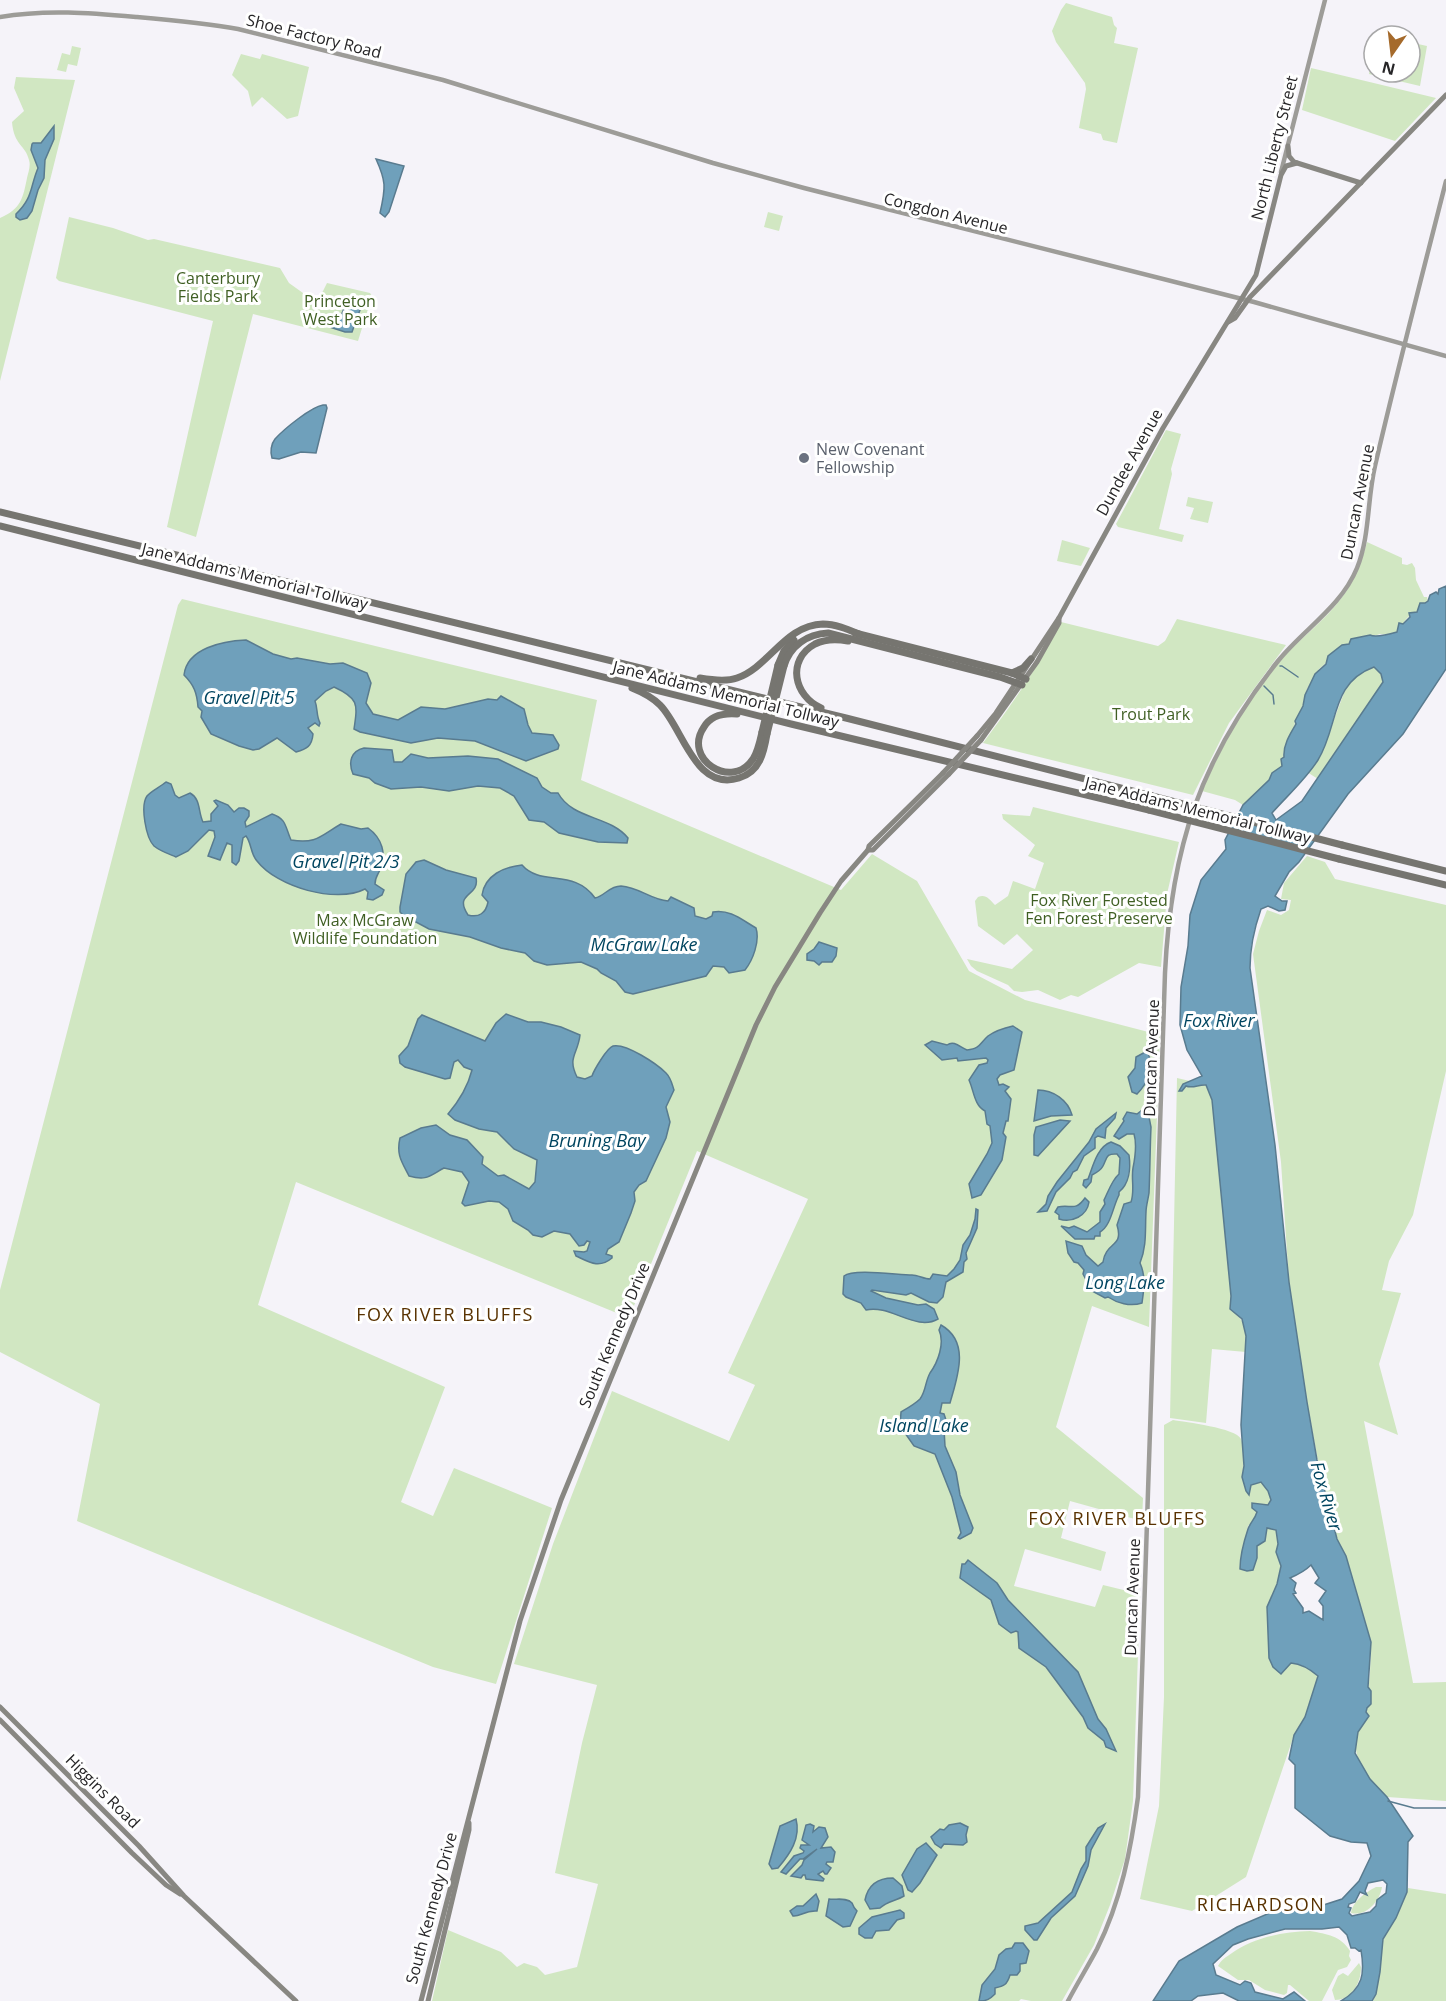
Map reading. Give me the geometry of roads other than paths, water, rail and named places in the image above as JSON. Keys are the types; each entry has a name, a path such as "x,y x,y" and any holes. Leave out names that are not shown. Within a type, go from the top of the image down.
{"highway":[{"name":"Jane Addams Memorial Tollway","path":"0,512 846,718 1446,871"},
{"name":"Jane Addams Memorial Tollway","path":"0,526 1446,885"},
{"path":"587,654 686,675 729,680 747,673 804,628 832,625 1012,673 1021,680"},
{"path":"607,678 645,694 660,705 700,766 715,778 732,780 750,773 761,759 765,733 788,645 810,630 831,628 859,633"},
{"path":"781,666 797,645 808,637 820,633 834,634 1021,680"},
{"path":"846,718 816,706 802,695 797,672 800,660 806,652 816,644 835,640 900,651"},
{"path":"1012,673 1023,668 1031,659"},
{"path":"765,733 754,758 749,765 738,771 725,772 714,769 705,762 700,753 698,742 700,733 706,723 716,716 735,714 791,724"}],"main road":[{"name":"Dundee Avenue","path":"1230,321 1446,95"},
{"path":"1288,146 1290,157 1298,163 1361,183"},
{"path":"1281,175 1287,165 1298,163"},
{"name":"North Liberty Street","path":"1240,299 1256,275 1281,175"},
{"path":"1349,180 1352,192"},
{"path":"1248,301 1256,275"},
{"name":"Dundee Avenue","path":"1021,680 1031,659 1059,618 1168,419 1230,321 1240,299"},
{"name":"Dundee Avenue","path":"841,881 869,846 946,773 979,738 1059,623 1059,618"},
{"name":"South Kennedy Drive","path":"421,2001 521,1616 552,1523 756,1025 799,945 841,881"},
{"name":"Higgins Road","path":"0,1707 139,1846 184,1896 296,2001"},
{"name":"Higgins Road","path":"0,1720 132,1853 166,1885 184,1896"},
{"name":"South Kennedy Drive","path":"428,2001 468,1839 469,1821"}],"street":[{"name":"North Liberty Street","path":"1281,175 1283,159 1325,0"},
{"name":"Shoe Factory Road","path":"0,17 29,12 53,12 112,14 206,23 337,53 443,81"},
{"name":"Congdon Avenue","path":"443,81 723,166 895,213 1248,301 1446,356"},
{"name":"Duncan Avenue","path":"1068,2001 1097,1948 1120,1890 1128,1860 1138,1797 1166,965 1168,924 1182,842 1196,799 1224,740 1246,704 1283,655 1335,603 1358,567 1367,533 1372,481 1446,181"}],"water":[{"path":"54,126 54,139 45,160 44,178 32,211 27,218 20,220 16,214 28,197 38,168 31,150 32,144 41,143"},
{"path":"376,159 404,166 389,212 385,217 380,213 384,184"},
{"path":"346,304 360,310 352,332 317,323 317,317 340,318"},
{"path":"323,405 327,408 316,453 301,452 279,459 272,458 271,448 275,439 305,414"},
{"name":"Fox River","path":"1446,586 1446,669 1403,734 1348,794 1299,862 1289,872 1275,896 1282,901 1287,901 1285,910 1279,911 1268,906 1261,909 1250,960 1275,1145 1289,1282 1317,1460 1337,1539 1346,1556 1371,1642 1368,1687 1371,1691 1371,1704 1366,1712 1369,1716 1358,1732 1355,1753 1370,1779 1387,1797 1413,1836 1408,1842 1407,1892 1396,1918 1383,1939 1380,1972 1376,1994 1372,2001 1341,2001 1358,1985 1363,1966 1361,1950 1351,1948 1347,1935 1339,1927 1285,1929 1248,1939 1233,1945 1213,1964 1216,1975 1240,1985 1245,1981 1251,1983 1255,1992 1283,1999 1294,1992 1305,2001 1239,2001 1223,1993 1198,1996 1191,2001 1153,2001 1179,1961 1237,1927 1272,1912 1308,1910 1342,1899 1359,1881 1371,1856 1367,1843 1351,1842 1330,1836 1295,1808 1295,1765 1289,1759 1294,1735 1305,1717 1318,1676 1306,1667 1291,1663 1281,1674 1273,1667 1269,1658 1267,1607 1277,1584 1281,1566 1276,1552 1278,1544 1276,1530 1267,1528 1265,1541 1257,1546 1257,1558 1253,1570 1240,1569 1241,1554 1249,1527 1257,1512 1252,1508 1252,1503 1268,1505 1271,1500 1261,1482 1251,1485 1249,1495 1242,1477 1244,1466 1241,1425 1246,1336 1242,1319 1230,1309 1231,1296 1212,1100 1206,1085 1186,1086 1179,1091 1183,1084 1202,1076 1187,1050 1180,1025 1181,987 1188,946 1190,915 1201,880 1226,849 1225,840 1243,805 1269,780 1272,773 1282,766 1281,759 1284,757 1286,744 1315,674 1326,664 1328,656 1342,645 1349,644 1351,639 1397,632 1399,623 1403,624 1410,617 1409,613 1417,612 1420,603 1428,601 1430,595 1436,592 1438,594 1439,589","holes":["1374,667 1381,674 1383,682 1302,801 1276,820 1272,813 1302,781 1325,747 1342,694 1360,674","1311,1565 1319,1578 1315,1583 1326,1591 1319,1601 1323,1606 1323,1620 1309,1611 1303,1613 1303,1608 1293,1594 1296,1593 1294,1590 1296,1583 1290,1578","1383,1880 1387,1884 1386,1893 1377,1900 1376,1906 1370,1912 1352,1916 1349,1913 1351,1908 1348,1907 1349,1904 1355,1902 1360,1892 1367,1895 1365,1891 1368,1883"]},
{"name":"Gravel Pit 5","path":"246,640 273,654 291,659 330,664 343,663 367,673 371,683 366,703 373,714 398,720 421,707 445,709 488,699 497,700 501,696 524,709 532,733 553,735 559,745 558,749 526,761 475,741 438,738 411,743 360,732 354,729 356,707 352,698 334,687 315,701 320,723 319,726 315,723 308,728 313,734 306,748 296,752 277,738 259,749 253,750 239,746 211,734 201,717 202,711 198,707 194,690 184,675 192,658 199,652 217,644"},
{"path":"364,748 392,750 394,762 402,762 411,754 428,758 468,756 498,759 537,778 542,787 551,793 558,793 573,808 611,825 628,838 627,843 598,842 559,833 544,822 529,820 514,796 500,788 478,786 449,791 421,787 391,789 369,778 353,774 351,765 353,754"},
{"name":"Gravel Pit 2/3","path":"166,782 171,784 175,795 179,798 190,793 194,796 198,802 203,822 211,821 211,814 218,806 214,801 216,800 228,805 234,812 239,808 249,811 245,822 246,827 272,814 277,816 285,824 291,840 313,840 341,824 361,829 368,828 380,841 382,847 382,864 375,884 384,890 382,895 373,900 367,899 368,892 365,889 339,895 323,894 292,885 266,870 257,861 246,836 243,838 239,861 236,865 232,862 232,845 227,843 220,860 208,856 215,837 214,831 209,830 188,851 176,857 162,851 151,842 145,822 144,807 147,796"},
{"name":"McGraw Lake","path":"424,860 446,870 476,878 474,889 463,902 468,915 479,915 486,909 488,902 482,895 491,877 502,870 522,865 538,875 577,883 595,898 621,886 662,900 668,901 671,897 694,908 695,916 706,919 712,916 713,912 725,912 756,928 755,950 745,970 729,973 724,967 713,966 706,976 633,994 625,992 616,981 581,962 547,965 534,961 525,953 501,948 470,937 429,929 409,921 400,912 406,874 416,862"},
{"path":"819,942 837,948 832,962 822,962 819,965 807,960 807,954"},
{"name":"Bruning Bay","path":"506,1014 528,1022 541,1022 561,1027 580,1035 573,1060 577,1077 585,1079 592,1076 607,1051 613,1046 619,1046 649,1060 666,1073 671,1081 674,1090 666,1107 670,1122 666,1138 646,1181 634,1192 635,1201 619,1242 608,1249 606,1254 612,1258 603,1263 594,1263 576,1256 574,1251 587,1251 590,1242 587,1241 584,1245 579,1246 570,1234 554,1231 542,1237 533,1235 513,1221 508,1209 499,1202 489,1201 465,1206 462,1203 469,1182 462,1172 444,1168 428,1177 409,1176 400,1158 400,1138 421,1128 436,1125 450,1135 467,1140 483,1157 482,1164 498,1176 504,1175 529,1189 535,1182 537,1160 514,1149 497,1132 479,1129 455,1120 448,1114 463,1093 472,1070 464,1067 458,1060 454,1062 450,1078 445,1079 405,1067 400,1063 399,1056 408,1046 418,1019 422,1015 485,1041 496,1023"},
{"path":"1013,1026 1022,1032 1014,1070 1000,1075 997,1079 999,1085 1009,1087 1005,1091 1011,1099 1008,1121 1006,1121 1003,1133 1006,1137 1002,1160 981,1195 972,1198 969,1184 992,1143 985,1111 976,1101 969,1080 979,1065 987,1063 988,1060 986,1058 958,1061 957,1058 942,1060 925,1045 932,1041 947,1045 955,1044 967,1050 972,1049 991,1034"},
{"path":"1147,1051 1150,1063 1149,1074 1137,1094 1132,1092 1128,1077 1135,1068 1136,1057"},
{"path":"1038,1090 1059,1097 1067,1105 1072,1115 1051,1116 1034,1121"},
{"name":"Long Lake","path":"1141,1111 1149,1117 1151,1127 1145,1244 1140,1263 1144,1288 1142,1303 1128,1304 1105,1298 1092,1291 1083,1274 1084,1270 1068,1253 1066,1241 1082,1246 1086,1255 1098,1266 1118,1238 1117,1225 1124,1204 1131,1202 1132,1198 1136,1147 1134,1134 1127,1134 1119,1139 1114,1136 1127,1112 1137,1114"},
{"path":"1116,1113 1115,1118 1106,1128 1105,1138 1098,1136 1095,1138 1095,1148 1084,1156 1077,1170 1056,1192 1047,1211 1038,1212 1046,1204 1057,1182 1089,1142 1096,1129"},
{"path":"1060,1120 1070,1121 1038,1156 1034,1155 1036,1127"},
{"path":"1111,1142 1120,1146 1129,1155 1130,1166 1127,1180 1119,1192 1109,1221 1100,1232 1100,1236 1095,1236 1094,1239 1075,1239 1061,1226 1069,1228 1074,1226 1087,1232 1100,1222 1104,1200 1119,1174 1120,1158 1117,1154 1111,1154 1101,1169 1092,1175 1091,1182 1086,1188 1083,1185 1084,1180 1088,1179 1099,1152"},
{"path":"1085,1198 1089,1202 1082,1215 1069,1220 1059,1219 1059,1215 1055,1212 1058,1207 1078,1205"},
{"path":"976,1209 978,1210 977,1228 966,1253 967,1259 964,1262 963,1272 946,1282 943,1297 937,1303 929,1302 911,1293 906,1295 871,1291 886,1298 918,1305 926,1304 934,1309 938,1319 921,1322 875,1309 866,1310 861,1303 843,1294 844,1276 856,1272 914,1275 930,1279 933,1274 947,1276 960,1260 963,1245 970,1235"},
{"name":"Island Lake","path":"941,1325 950,1332 959,1351 958,1372 950,1403 942,1403 940,1413 944,1414 946,1420 945,1446 956,1472 960,1495 973,1528 971,1533 960,1539 958,1538 961,1533 952,1497 935,1454 914,1446 900,1426 901,1412 920,1399 928,1376 936,1363 941,1346 939,1330"},
{"path":"968,1560 997,1583 1008,1600 1078,1672 1098,1719 1106,1729 1116,1751 1106,1747 1104,1741 1088,1728 1083,1717 1046,1667 1019,1648 1018,1632 1011,1633 999,1624 991,1600 960,1578 962,1564"},
{"path":"796,1819 796,1839 787,1857 778,1868 772,1869 769,1864 780,1826"},
{"path":"960,1823 968,1827 967,1842 963,1845 944,1844 941,1848 935,1844 931,1837 940,1829 944,1830 949,1825"},
{"path":"1105,1824 1091,1850 1088,1866 1075,1896 1051,1918 1037,1940 1034,1940 1025,1930 1025,1926 1038,1923 1072,1892 1086,1861 1086,1847 1098,1828"},
{"path":"806,1825 814,1826 813,1832 819,1827 825,1828 828,1837 821,1848 831,1847 835,1852 833,1862 826,1864 831,1868 827,1874 823,1871 818,1874 824,1879 823,1881 806,1879 805,1875 801,1878 791,1876 817,1849 800,1859 786,1874 781,1872 794,1856 803,1853 801,1845 809,1845 802,1840"},
{"path":"926,1843 937,1855 912,1892 908,1890 902,1875 917,1849"},
{"path":"893,1878 902,1886 904,1896 880,1908 870,1909 865,1900 871,1886 883,1879"},
{"path":"816,1894 819,1901 817,1911 793,1916 790,1911 797,1906 803,1906"},
{"path":"829,1899 844,1899 852,1903 857,1911 850,1926 843,1927 826,1916"},
{"path":"900,1910 904,1913 904,1918 897,1920 889,1930 876,1931 872,1938 865,1938 859,1934 859,1928 872,1917"},
{"path":"1015,1943 1023,1943 1029,1951 1026,1963 1020,1964 1020,1971 1017,1975 1010,1975 1005,1985 995,1988 995,1994 992,1997 979,2001 982,1985 995,1969 999,1955 1006,1949 1012,1948"}],"waterway":[{"path":"1280,666 1298,677"},
{"path":"1264,686 1273,695 1274,704"},
{"path":"1388,1801 1414,1808 1446,1808"}],"place":[{"name":"New Covenant Fellowship","path":"804,458"}],"district":[{"name":"FOX RIVER BLUFFS","path":"445,1314"},
{"name":"FOX RIVER BLUFFS","path":"1117,1518"},
{"name":"RICHARDSON","path":"1261,1904"}],"park label":[{"name":"Canterbury Fields Park","path":"218,287"},
{"name":"Princeton West Park","path":"340,310"},
{"name":"Trout Park","path":"1151,714"},
{"name":"Fox River Forested Fen Forest Preserve","path":"1099,909"},
{"name":"Max McGraw Wildlife Foundation","path":"365,929"}]}
